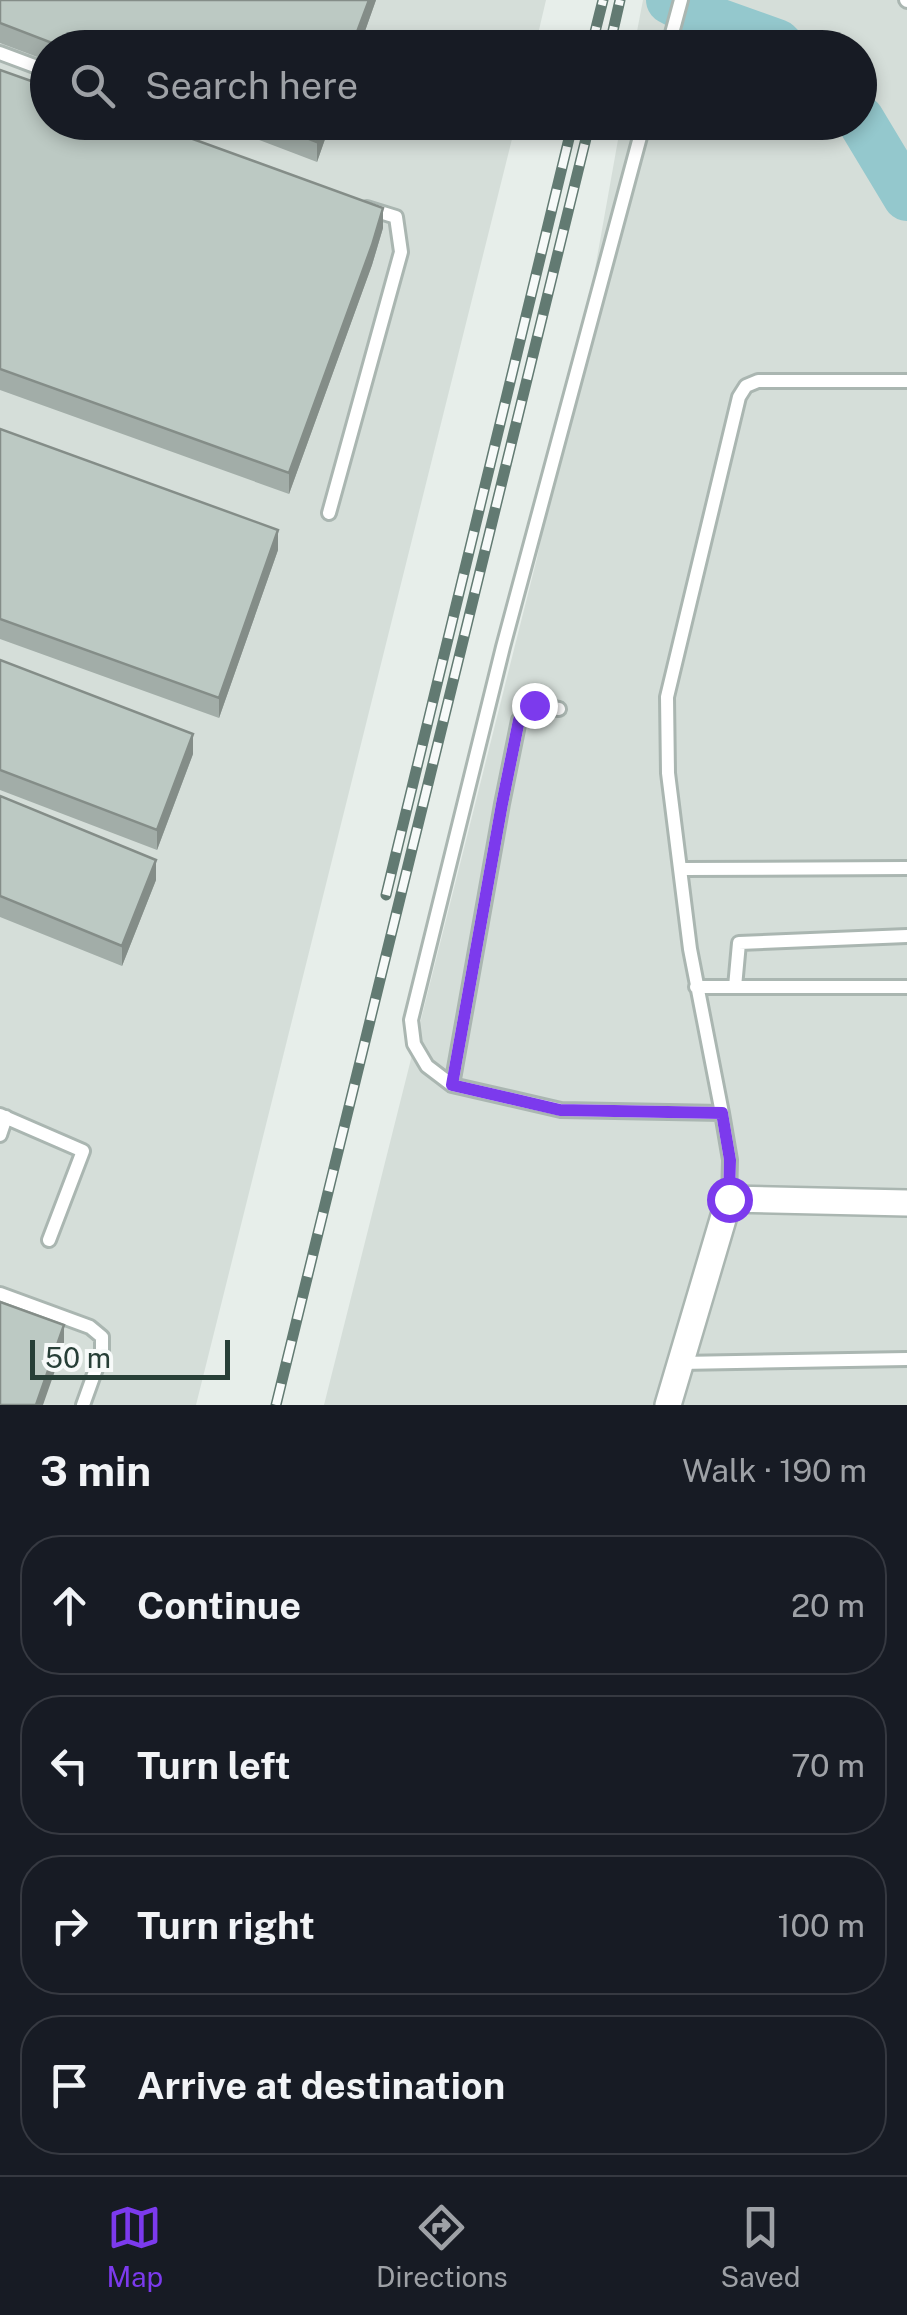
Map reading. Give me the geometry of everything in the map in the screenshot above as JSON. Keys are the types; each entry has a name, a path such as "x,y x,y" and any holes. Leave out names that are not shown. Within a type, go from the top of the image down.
{"street":[{"path":"668,1405 729,1199 907,1203"}],"lane":[{"path":"674,30 681,0"},
{"path":"0,53 30,64"},
{"path":"639,140 503,647 411,1020 414,1044 427,1066 452,1085 560,1110 722,1113"},
{"path":"329,513 401,252 396,218 359,205"},
{"path":"729,1199 730,1160 696,987 668,773 667,697 741,391 751,382 907,381"},
{"path":"452,1085 519,720 534,705 559,709"},
{"path":"681,868 907,868"},
{"path":"735,986 739,943 907,936"},
{"path":"696,987 907,986"},
{"path":"0,1135 3,1116 83,1151 49,1240"},
{"path":"0,1294 90,1326 102,1337 102,1352 83,1405"},
{"path":"680,1363 907,1360"}],"shaded area":[{"path":"0,0 546,0 539,30 30,30 30,140 512,140 196,1405 0,1405"},
{"path":"643,0 907,0 907,1405 324,1405 537,558 618,140 877,140 877,30 637,30"}],"building":[{"path":"0,0 369,0 358,30 30,30 30,35 0,23"},
{"path":"0,70 30,81 30,140 196,140 383,208 289,473 0,369"},
{"path":"0,429 278,530 219,698 0,619"},
{"path":"0,660 193,734 157,830 0,770"},
{"path":"0,796 156,860 122,946 0,896"},
{"path":"0,1302 64,1325 36,1405 0,1405"}],"waterway":[{"path":"670,0 740,30"},
{"path":"873,140 907,197"}],"railway":[{"path":"596,30 603,0"},
{"path":"613,30 620,0"},
{"path":"386,895 569,140"},
{"path":"276,1405 586,140"}],"route":[{"path":"534,705 519,720 452,1085 560,1110 722,1113 730,1160 729,1199"}]}
